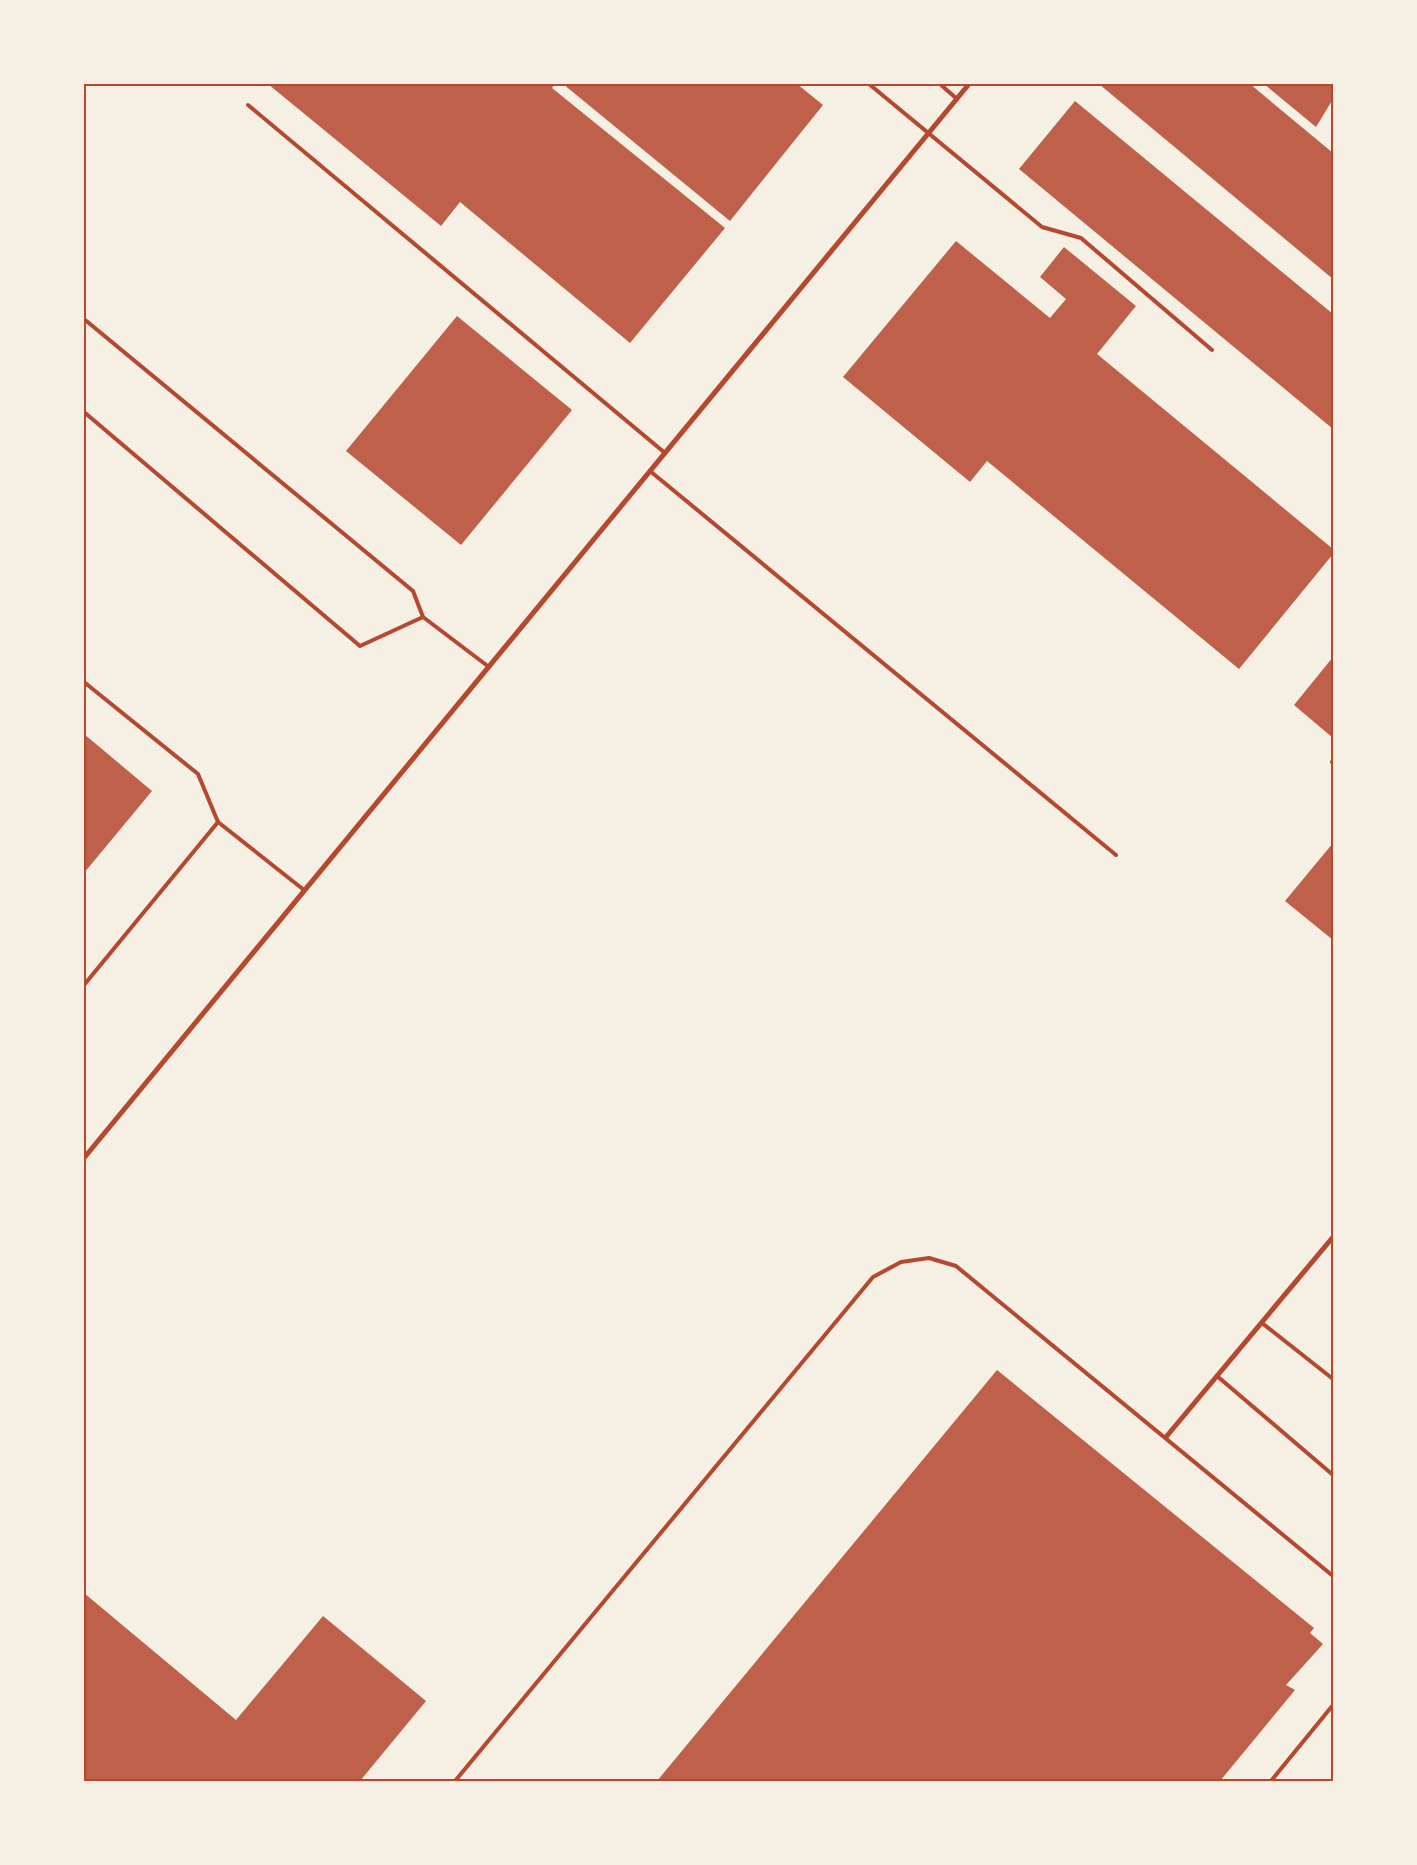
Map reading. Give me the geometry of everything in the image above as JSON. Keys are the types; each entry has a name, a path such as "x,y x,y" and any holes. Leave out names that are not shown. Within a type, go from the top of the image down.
{"street":[{"path":"84,1158 969,84"},
{"path":"1166,1437 1333,1237"}],"lane":[{"path":"869,84 1042,228 1081,238 1212,350"},
{"path":"940,84 958,98"},
{"path":"248,104 665,452"},
{"path":"84,319 412,591 423,617 489,667"},
{"path":"84,412 360,646 423,617"},
{"path":"650,471 1116,855"},
{"path":"84,682 198,774 218,822 304,890"},
{"path":"84,985 218,822"},
{"path":"455,1781 873,1277 901,1262 929,1258 956,1266 1333,1576"},
{"path":"1262,1323 1333,1379"},
{"path":"1217,1376 1333,1475"},
{"path":"1271,1781 1333,1705"}],"building":[{"path":"268,84 555,84 552,88 725,228 630,343 460,202 441,226"},
{"path":"563,84 797,84 823,105 730,221"},
{"path":"1099,84 1250,84 1333,153 1333,279"},
{"path":"1264,84 1333,84 1333,99 1316,127"},
{"path":"1075,101 1333,314 1333,429 1019,169"},
{"path":"956,241 1050,318 1066,299 1040,277 1064,247 1136,306 1097,354 1333,549 1333,554 1239,669 987,461 970,482 843,377"},
{"path":"457,316 572,410 461,545 346,451"},
{"path":"1333,657 1333,738 1294,705"},
{"path":"84,734 152,791 84,873"},
{"path":"1333,843 1333,940 1285,901"},
{"path":"997,1370 1314,1628 1310,1633 1323,1644 1286,1685 1295,1690 1220,1781 657,1781"},
{"path":"84,1593 236,1720 323,1616 426,1701 360,1781 84,1781"}]}
